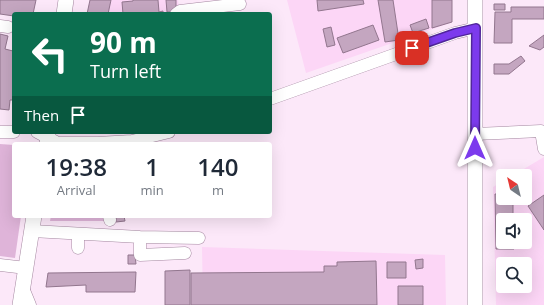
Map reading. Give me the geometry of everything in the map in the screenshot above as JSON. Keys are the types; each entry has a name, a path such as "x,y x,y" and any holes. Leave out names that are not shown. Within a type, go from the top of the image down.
{"main road":[{"path":"64,12 66,0"},
{"path":"475,0 475,305"},
{"path":"20,305 34,218"}],"street":[{"path":"179,12 240,4"},
{"path":"272,98 455,33 476,28"},
{"path":"475,134 541,131 544,149"},
{"path":"0,132 12,132"},
{"path":"107,142 131,136 150,134"},
{"path":"45,137 56,142"},
{"path":"32,231 140,237 199,238"},
{"path":"78,234 78,248"},
{"path":"140,237 140,255 185,253"},
{"path":"0,265 26,268"},
{"path":"23,288 30,305"}],"shaded area":[{"path":"92,0 178,0 179,7 172,12 89,12"},
{"path":"287,0 450,0 450,23 306,73"},
{"path":"0,144 12,145 12,218 21,218 15,258 0,256"},
{"path":"544,157 544,305 496,305 493,187 496,185 496,205 532,205 532,169 524,169"},
{"path":"51,218 104,218 104,221 50,221"},
{"path":"202,247 445,255 446,305 203,305"}],"building":[{"path":"0,0 36,0 33,12 12,12 12,16 0,14"},
{"path":"90,0 111,0 108,12 87,12"},
{"path":"158,0 159,12 123,12 122,2"},
{"path":"166,0 176,0 176,12 167,12"},
{"path":"317,0 363,0 364,4 318,11"},
{"path":"378,0 393,0 399,40 385,42"},
{"path":"432,0 452,0 452,22 432,28"},
{"path":"494,4 505,4 505,10 494,10"},
{"path":"511,7 544,7 544,19 512,19 512,43 494,43 495,12 511,12"},
{"path":"426,19 429,28 413,33 410,25"},
{"path":"373,25 379,40 343,53 337,38"},
{"path":"331,27 335,45 327,47 323,29"},
{"path":"0,34 8,36 5,49 12,51 12,100 10,100 9,110 0,109"},
{"path":"544,35 544,47 540,50 529,46"},
{"path":"521,56 525,61 509,74 494,74 494,64 509,64"},
{"path":"495,194 496,205 513,205 513,213 496,213 496,249"},
{"path":"544,195 544,230 528,206 532,205 532,203"},
{"path":"116,218 124,218 125,221 116,222"},
{"path":"128,255 135,255 136,264 128,264"},
{"path":"423,259 423,268 416,269 415,260"},
{"path":"376,261 377,305 191,305 191,273 324,272 324,266 337,266 337,262"},
{"path":"387,262 406,262 406,278 387,278"},
{"path":"190,270 190,305 165,305 165,271"},
{"path":"136,272 135,292 86,292 86,285 46,287 48,273"},
{"path":"398,286 423,286 423,305 398,305"}],"route":[{"path":"412,48 455,33 476,28 475,148"}]}
